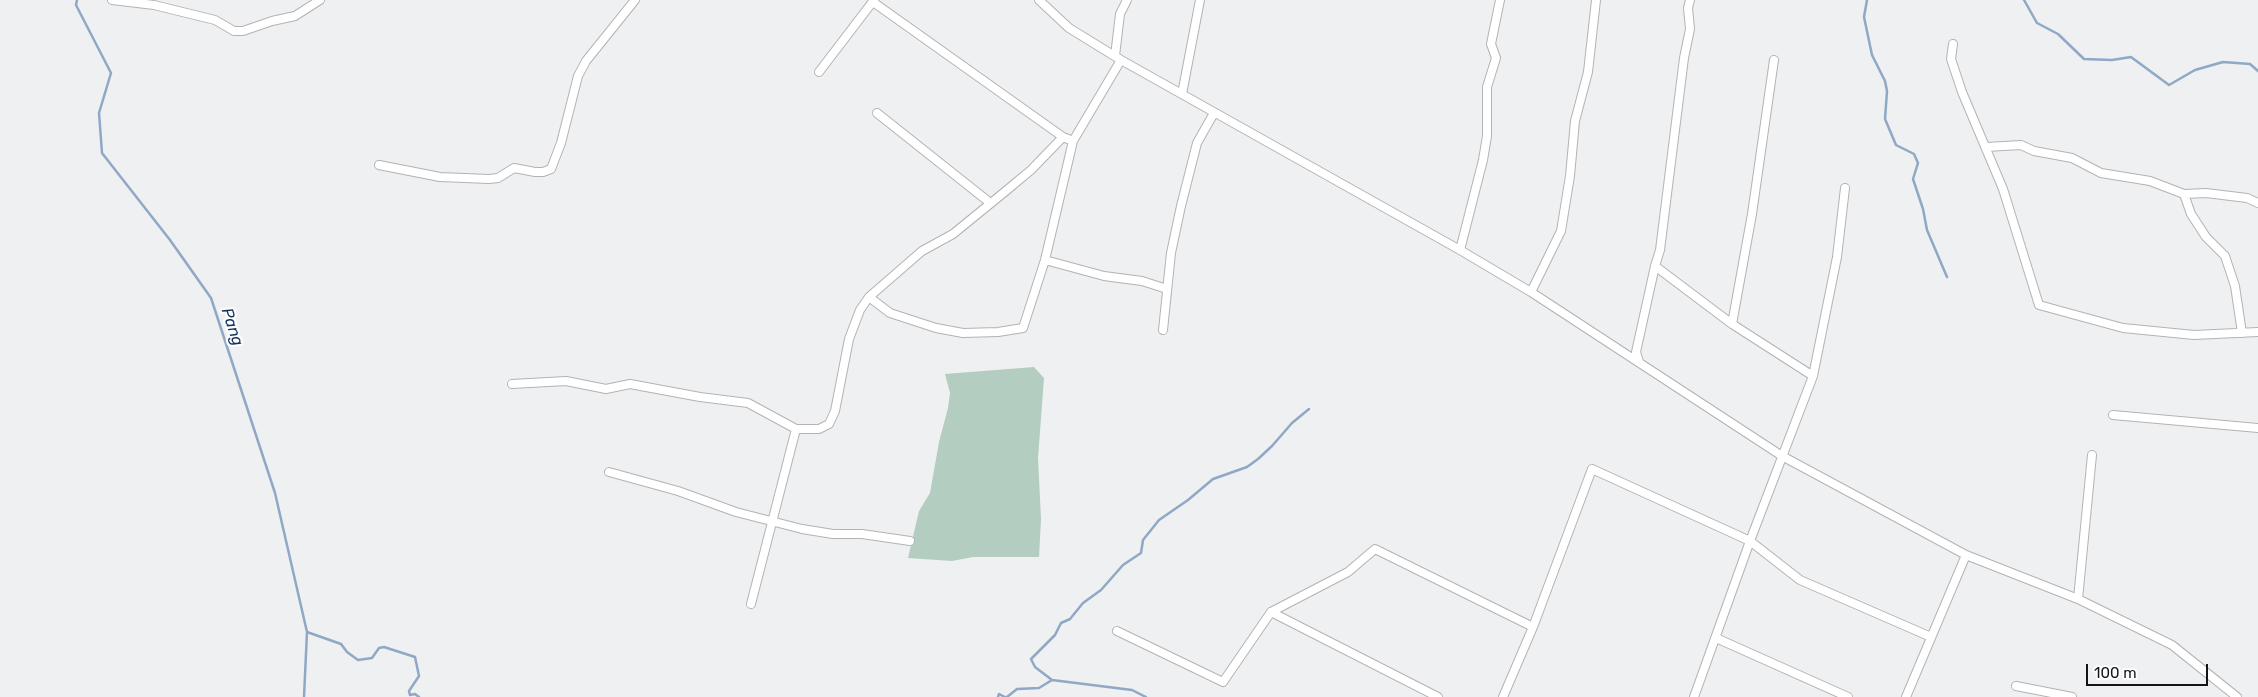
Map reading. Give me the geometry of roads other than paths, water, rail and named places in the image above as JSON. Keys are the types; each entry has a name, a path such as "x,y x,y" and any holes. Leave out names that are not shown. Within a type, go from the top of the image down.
{"street":[{"path":"112,0 154,5 215,20 234,31 243,31 272,21 295,16 320,0"},
{"path":"379,165 440,177 489,179 498,178 514,168 535,172 551,169 561,143 578,76 586,61 635,0"},
{"path":"1038,0 1069,28 1118,58 1460,250 1531,292 1782,456 1966,554 2078,599 2172,645 2237,697"},
{"path":"869,297 890,314 936,328 962,332 998,332 1023,328 1045,260 1073,141 1118,58 1120,14 1127,0"},
{"path":"1182,94 1200,0"},
{"path":"1460,250 1483,160 1487,136 1487,87 1496,58 1491,44 1500,0"},
{"path":"1531,292 1561,231 1570,176 1575,121 1588,72 1596,0"},
{"path":"1639,362 1636,352 1660,250 1684,58 1690,30 1688,8 1690,0"},
{"path":"819,72 873,1 1063,137 1073,141"},
{"path":"1953,44 1951,58 1962,92 2004,189 2039,305 2123,328 2194,335 2258,332"},
{"path":"1732,324 1754,204 1774,60"},
{"path":"1163,330 1173,244 1197,143 1214,112"},
{"path":"876,113 990,202"},
{"path":"512,384 566,381 606,389 630,384 700,397 748,403 796,429 819,429 829,424 835,411 849,339 860,310 869,297 922,251 953,234 1031,170 1063,137"},
{"path":"1986,147 2021,145 2034,151 2072,158 2101,173 2150,181 2184,194 2206,193 2247,198 2258,202"},
{"path":"1694,697 1812,376 1837,257 1845,188"},
{"path":"2184,194 2191,214 2206,237 2225,256 2235,286 2242,333"},
{"path":"1045,260 1104,276 1142,281 1167,289"},
{"path":"1655,266 1732,324 1812,376"},
{"path":"2112,415 2258,428"},
{"path":"751,604 796,429"},
{"path":"2078,599 2092,455"},
{"path":"1503,697 1533,626 1592,469 1750,541 1800,580 1931,637"},
{"path":"609,472 678,491 736,512 802,529 833,534 862,534 910,541"},
{"path":"1117,631 1223,682 1271,612 1348,572 1376,549 1533,626"},
{"path":"1906,697 1966,554"},
{"path":"1271,612 1438,697"},
{"path":"1716,638 1848,697"},
{"path":"2016,686 2072,697"}],"waterway":[{"name":"Pang","path":"77,0 76,5 111,73 99,113 102,153 170,240 211,298 275,493 307,632 304,697"},
{"path":"1867,0 1864,17 1872,55 1885,81 1887,91 1885,119 1896,145 1914,154 1918,163 1913,179 1923,209 1927,230 1947,277"},
{"path":"2024,0 2037,23 2058,34 2084,59 2112,60 2131,57 2169,85 2195,70 2223,62 2250,64 2258,71"},
{"path":"1052,680 1035,667 1031,659 1055,635 1061,623 1070,619 1083,603 1101,590 1123,565 1141,553 1143,540 1159,520 1188,500 1213,479 1247,467 1258,459 1292,423 1309,409"},
{"path":"307,632 341,644 347,652 358,660 372,658 379,648 384,647 415,657 419,676 409,691 410,695 415,694 419,697"},
{"path":"1007,697 1017,689 1039,688 1052,680 1132,690 1146,697"},
{"path":"998,697 999,694 1005,697"}]}
